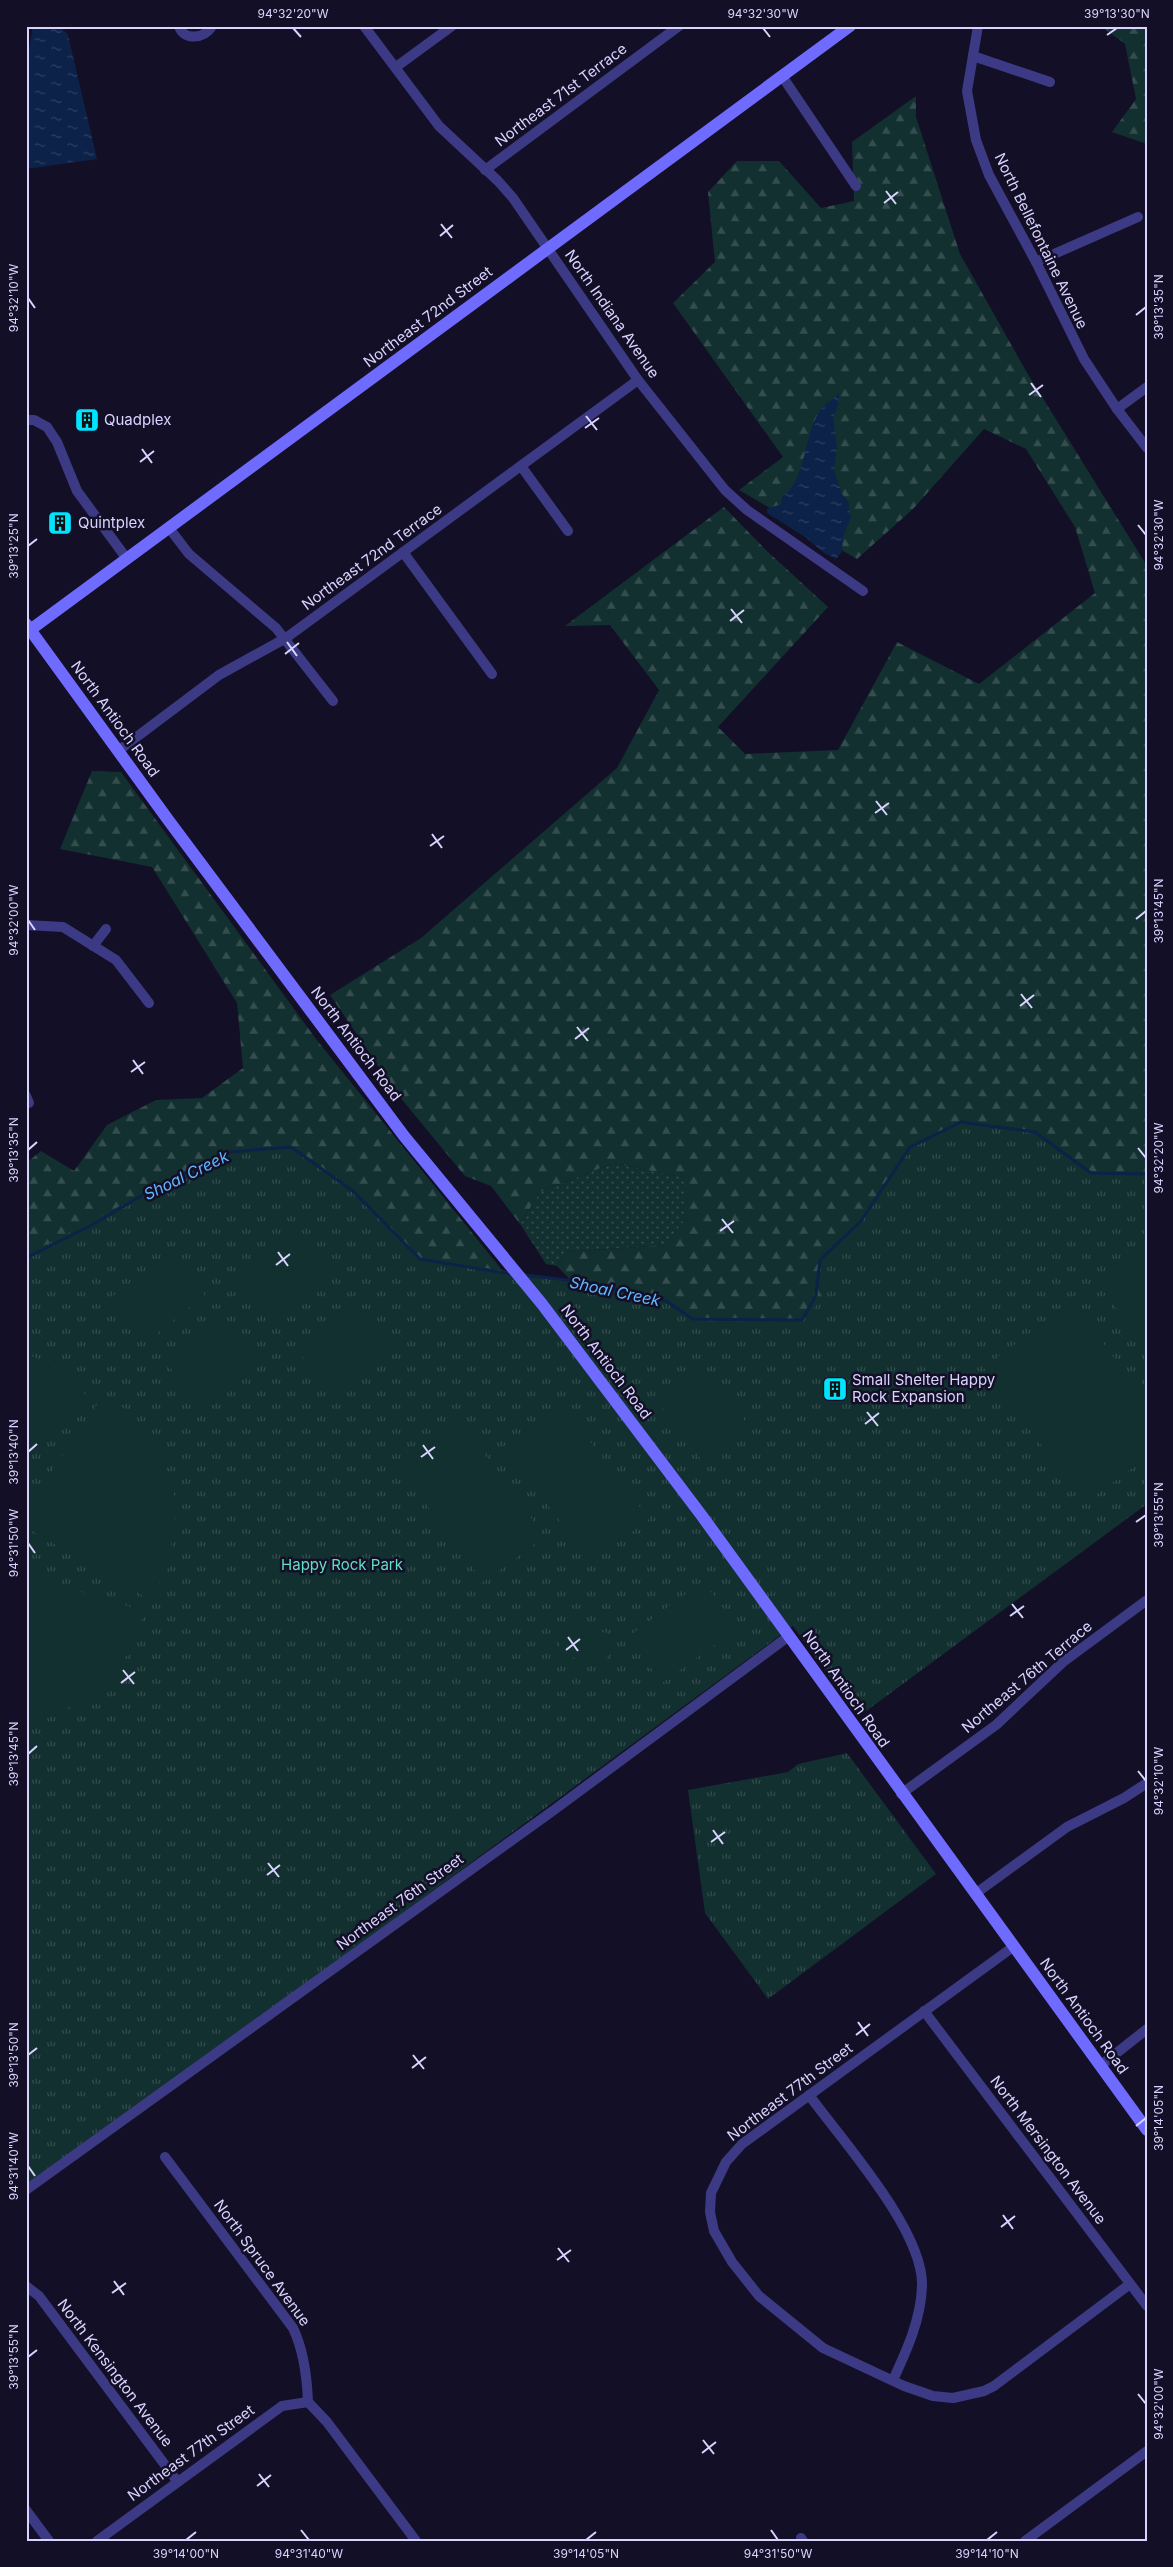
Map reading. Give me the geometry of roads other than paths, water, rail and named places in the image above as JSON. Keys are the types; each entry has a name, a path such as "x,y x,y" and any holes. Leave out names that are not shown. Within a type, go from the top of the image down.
{"street":[{"path":"178,26 184,35 193,36 204,34 212,26"},
{"name":"North Indiana Avenue","path":"364,26 438,126 513,198 638,380 725,490 747,510 863,591"},
{"path":"396,67 452,26"},
{"name":"Northeast 71st Terrace","path":"485,170 679,26"},
{"name":"Northeast 72nd Street","path":"28,629 127,559 850,26"},
{"name":"North Bellefontaine Avenue","path":"978,26 967,91 970,116 976,140 989,175 1036,262 1084,359 1117,409 1147,448"},
{"path":"973,56 1050,82"},
{"path":"782,76 856,186"},
{"path":"1036,262 1138,217"},
{"name":"Northeast 72nd Terrace","path":"118,751 219,675 286,638 638,380"},
{"path":"1117,409 1147,387"},
{"path":"26,420 34,420 47,427 57,442 76,491 127,559"},
{"path":"521,466 568,531"},
{"path":"169,528 189,554 258,610 286,638 333,701"},
{"path":"404,552 492,674"},
{"name":"North Antioch Road","path":"28,629 399,1129 542,1304 790,1636 901,1794 1147,2130"},
{"path":"26,925 63,927 116,960 149,1003"},
{"path":"93,946 106,929"},
{"name":"Northeast 76th Terrace","path":"901,1794 1008,1716 1022,1699 1063,1662 1147,1600"},
{"name":"Northeast 76th Street","path":"26,2190 554,1810 790,1636"},
{"path":"974,1894 1067,1827 1124,1798 1147,1783"},
{"name":"Northeast 77th Street","path":"1013,1947 742,2144 726,2162 710,2193 710,2212 714,2231 732,2262 759,2296 824,2348 848,2362 933,2396 953,2398 970,2395 994,2386 1130,2284"},
{"name":"North Mersington Avenue","path":"924,2011 1147,2306"},
{"path":"1100,2066 1147,2029"},
{"path":"809,2095 895,2210 915,2248 921,2268 920,2306 912,2337 893,2380"},
{"name":"North Spruce Avenue","path":"165,2157 293,2328 298,2339 307,2378 308,2402"},
{"name":"North Kensington Avenue","path":"26,2286 38,2296 178,2481"},
{"path":"308,2402 327,2422 416,2541"},
{"name":"Northeast 77th Street","path":"97,2541 282,2406 308,2402"},
{"path":"1025,2541 1147,2451"},
{"path":"26,2510 49,2541"}],"water":[{"path":"33,26 60,26 68,35 97,159 26,169 26,67"},
{"path":"839,393 838,405 833,418 837,447 834,470 842,494 848,501 851,518 843,536 842,552 836,559 824,553 805,537 767,513 767,509 781,504 782,497 796,479 819,412"}],"waterway":[{"name":"Shoal Creek","path":"525,1275 584,1282 666,1301 693,1319 802,1320 816,1295 820,1260 861,1221 910,1147 961,1122 1035,1132 1091,1173 1147,1174"},
{"name":"Shoal Creek","path":"26,1258 92,1225 158,1186 230,1152 291,1147 353,1191 420,1259 511,1274"}],"place":[{"name":"Quadplex","path":"87,420"},
{"name":"Quintplex","path":"60,523"},
{"name":"Small Shelter Happy Rock Expansion","path":"835,1389"}],"park label":[{"name":"Happy Rock Park","path":"342,1565"}]}
